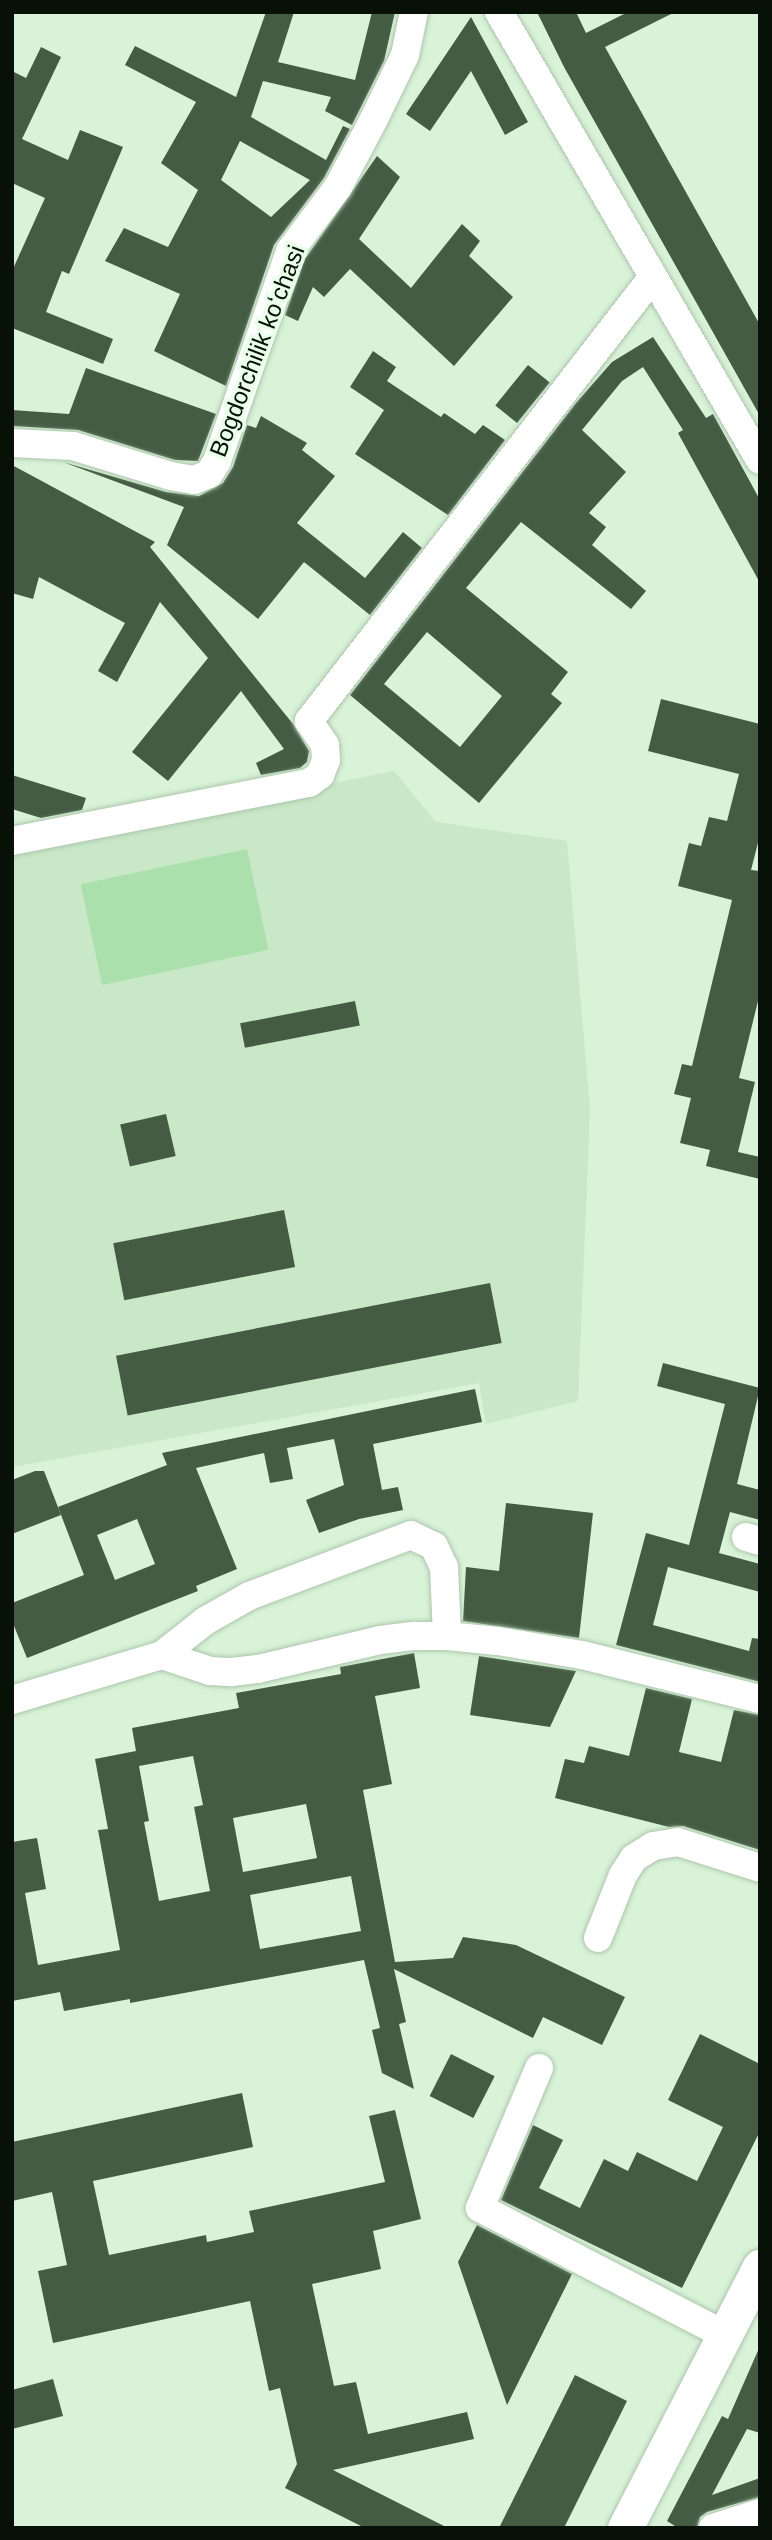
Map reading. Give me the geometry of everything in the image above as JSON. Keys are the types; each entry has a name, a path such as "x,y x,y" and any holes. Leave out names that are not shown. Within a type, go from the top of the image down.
{"main road":[{"path":"625,2528 760,2267"}],"street":[{"name":"Bogdorchilik koʻchasi","path":"12,443 73,446 194,480 209,474 217,461 290,251 338,187 373,121 405,55 414,12"},
{"path":"499,12 760,460"},
{"path":"12,841 309,783 320,775 327,760 325,745 309,721 652,278"},
{"path":"12,1700 162,1655 205,1621 249,1596 411,1535 435,1546 444,1567 447,1636"},
{"path":"162,1655 210,1671 232,1672 258,1669 380,1640 447,1636 498,1641 582,1655 760,1699"},
{"path":"598,1938 623,1875 634,1858 653,1846 678,1842 760,1868"},
{"path":"539,2068 480,2207 725,2335"},
{"path":"713,2528 760,2513"}],"shaded area":[{"path":"394,771 436,822 567,841 590,1110 578,1401 486,1424 479,1383 12,1467 12,849"},
{"path":"247,849 268,950 102,985 81,884"}],"building":[{"path":"266,12 294,12 278,62 355,80 372,12 395,12 384,61 352,125 325,111 331,97 263,81 251,117 326,160 343,126 350,129 324,178 274,245 226,386 154,351 180,294 105,261 124,228 168,247 198,190 161,163 196,102 125,65 135,46 236,97","holes":["240,141 310,180 271,217 221,180"]},
{"path":"537,12 576,12 586,33 628,12 675,12 605,47 760,325 760,416 564,67"},
{"path":"471,17 528,122 505,135 471,71 430,131 406,114"},
{"path":"41,47 61,57 22,139 68,160 80,130 123,147 69,274 62,271 46,312 113,339 103,364 12,328 12,271 45,198 12,183 12,71 26,78"},
{"path":"377,156 400,177 359,239 411,288 462,224 480,241 469,256 513,297 454,366 350,269 324,297 313,287 298,321 285,315 305,259"},
{"path":"653,337 706,418 713,414 760,500 760,583 678,433 683,430 643,367 622,381 582,430 626,472 589,513 606,527 592,545 646,591 631,609 521,522 466,588 568,672 551,694 562,703 479,803 350,695 576,403 612,362","holes":["427,632 502,696 460,747 384,684"]},
{"path":"373,351 396,367 387,381 441,417 444,413 475,434 483,425 505,440 448,515 355,454 384,410 350,387"},
{"path":"528,365 550,383 517,423 495,405"},
{"path":"86,368 216,414 198,461 175,460 78,430 12,426 12,410 69,414"},
{"path":"261,416 307,443 302,450 335,476 297,523 365,578 403,532 422,548 370,615 304,562 258,619 167,545 184,507 63,462 166,492 199,496 223,483 233,467 247,425 256,428"},
{"path":"12,465 155,542 150,547 293,724 309,751 307,762 300,768 261,775 256,763 284,749 241,691 168,781 132,752 208,658 160,602 117,682 98,671 125,623 39,577 33,599 12,593"},
{"path":"661,699 760,724 760,835 751,870 760,871 760,993 739,1078 755,1082 738,1152 760,1157 760,1179 706,1166 710,1150 680,1143 691,1098 674,1094 682,1064 692,1066 732,900 678,886 689,843 701,846 709,817 727,821 739,774 648,751"},
{"path":"12,775 86,798 82,810 41,818 12,809"},
{"path":"355,1001 360,1026 245,1048 240,1023"},
{"path":"166,1114 176,1156 130,1166 120,1125"},
{"path":"284,1210 295,1267 124,1300 113,1243"},
{"path":"490,1283 502,1343 128,1416 116,1356"},
{"path":"663,1363 760,1388 737,1484 760,1490 760,1520 730,1512 719,1553 760,1564 760,1592 668,1567 653,1625 749,1651 752,1638 760,1639 760,1682 616,1645 646,1533 689,1545 725,1404 657,1386"},
{"path":"475,1389 482,1422 373,1444 382,1490 398,1487 403,1510 359,1519 319,1533 306,1500 344,1485 334,1439 287,1448 293,1479 270,1483 264,1453 196,1468 237,1569 196,1586 198,1591 27,1658 12,1621 12,1603 84,1575 58,1507 167,1465 162,1453","holes":["137,1519 155,1564 115,1580 97,1535"]},
{"path":"35,1471 44,1471 61,1515 12,1534 12,1480"},
{"path":"506,1503 593,1513 579,1638 463,1621 466,1567 499,1571"},
{"path":"414,1653 420,1688 375,1696 392,1784 363,1790 395,1962 453,1958 463,1937 516,1945 625,1997 602,2045 543,2017 533,2038 394,1969 406,2022 399,2024 414,2089 382,2073 372,2030 380,2028 364,1960 130,2003 130,1999 64,2011 60,1992 12,2001 12,1842 37,1838 46,1889 25,1893 38,1965 120,1950 98,1830 108,1829 95,1759 136,1751 132,1728 239,1708 236,1693 341,1674 340,1667","holes":["193,1756 203,1805 194,1807 210,1891 159,1901 144,1822 149,1821 139,1766","306,1804 317,1858 243,1872 233,1818","351,1876 361,1931 260,1949 250,1895"]},
{"path":"479,1656 576,1671 550,1727 470,1715"},
{"path":"646,1688 692,1699 679,1752 721,1762 734,1710 760,1715 760,1850 683,1826 669,1827 555,1798 565,1759 584,1763 589,1746 629,1756"},
{"path":"700,2034 760,2064 760,2131 682,2288 501,2200 533,2125 563,2140 539,2188 580,2208 604,2159 628,2171 637,2152 697,2181 723,2127 668,2100"},
{"path":"451,2054 495,2076 473,2118 430,2096"},
{"path":"242,2093 253,2147 93,2181 109,2255 206,2235 207,2242 254,2232 249,2211 385,2182 369,2116 395,2110 421,2219 373,2231 381,2269 312,2284 334,2386 356,2382 368,2434 467,2412 474,2439 333,2470 448,2528 365,2528 285,2488 297,2464 280,2388 269,2391 250,2301 53,2343 38,2271 67,2265 52,2192 12,2201 12,2142"},
{"path":"477,2225 572,2274 507,2405 458,2262"},
{"path":"760,2346 760,2433 747,2429 712,2495 760,2478 760,2497 707,2512 700,2517 697,2528 678,2528 667,2521 722,2416 728,2419"},
{"path":"575,2375 627,2401 564,2528 499,2528"},
{"path":"53,2379 63,2416 12,2429 12,2390"}]}
